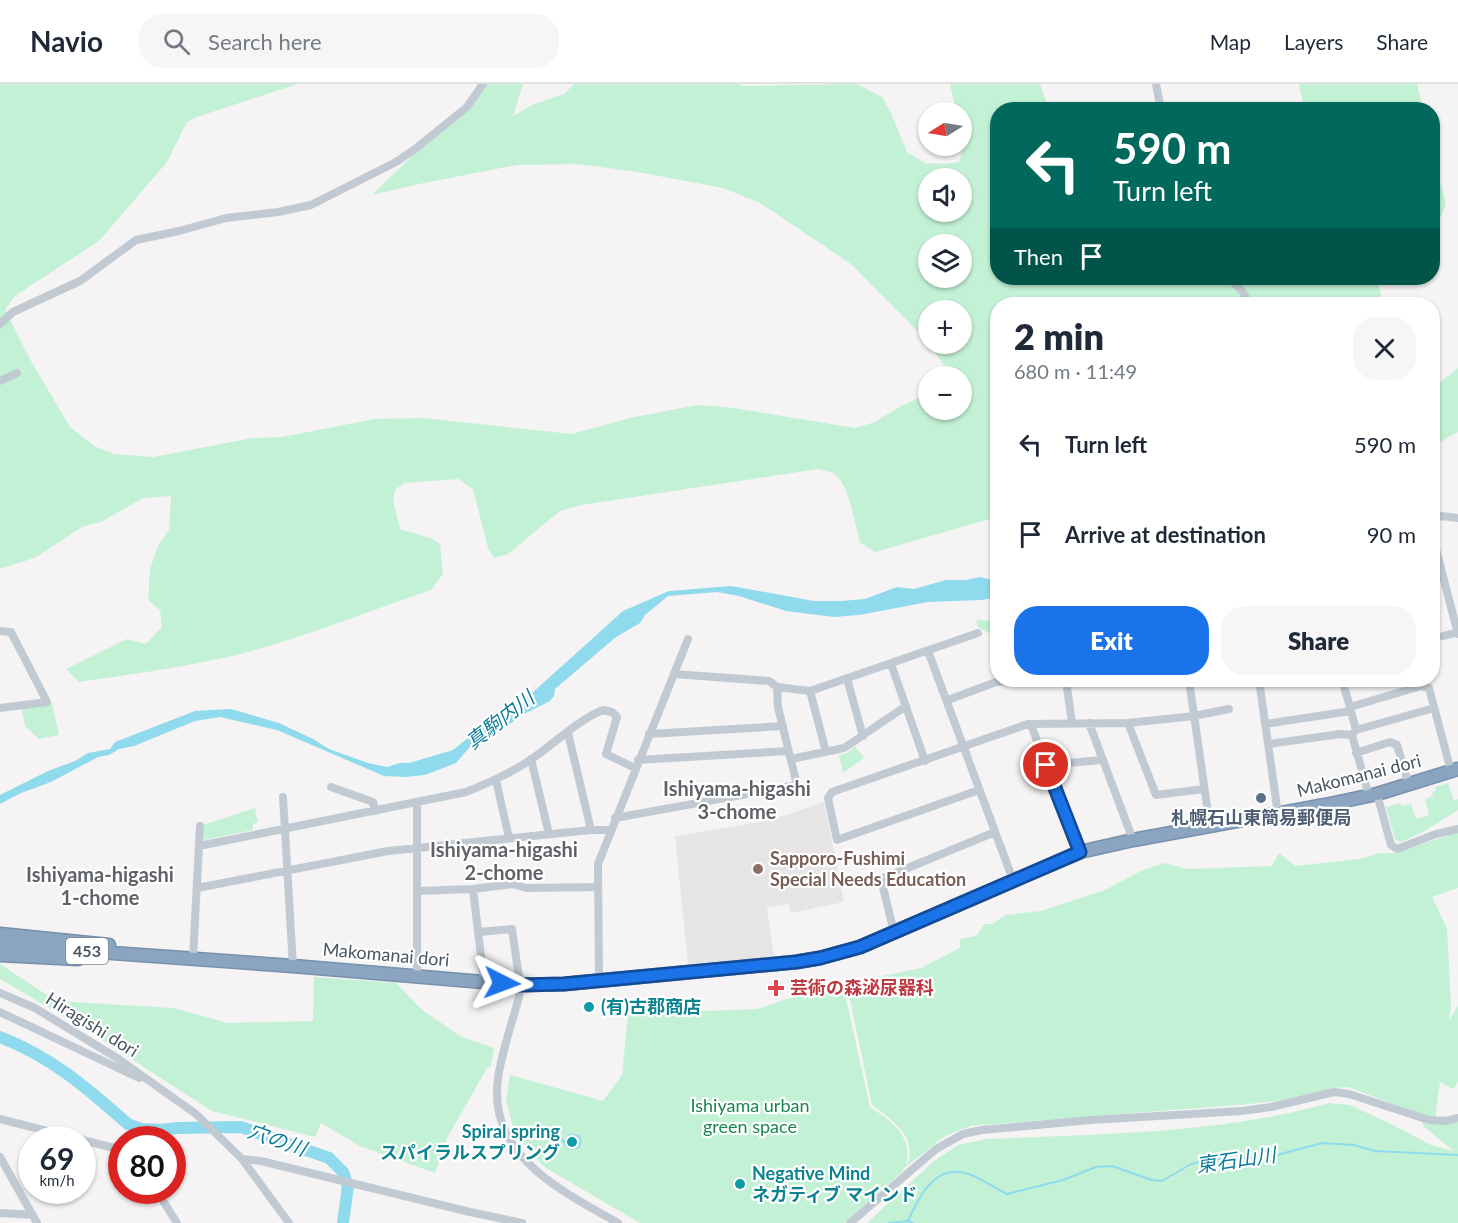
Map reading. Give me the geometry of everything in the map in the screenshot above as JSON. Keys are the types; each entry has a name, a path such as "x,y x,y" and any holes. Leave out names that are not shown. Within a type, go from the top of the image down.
{"highway":[{"name":"Makomanai dori","path":"0,945 193,958 520,985 796,962 843,953 1080,852 1373,795 1454,770"},
{"path":"0,934 152,949 174,958"},
{"path":"0,955 150,962 174,958"}],"street":[{"path":"0,324 13,312 80,281 136,240 226,218 278,212 311,205 396,162 415,149 467,106 483,84"},
{"path":"1156,84 1159,102"},
{"path":"1236,285 1246,297"},
{"path":"0,381 17,372"},
{"path":"1440,517 1458,518"},
{"path":"1440,564 1458,633 1443,636"},
{"path":"0,631 11,632 46,702 0,708"},
{"path":"674,674 769,681 777,687 810,691 978,633"},
{"path":"599,980 598,864 687,639"},
{"path":"928,651 1013,880"},
{"path":"891,664 925,761"},
{"path":"847,679 864,736"},
{"path":"948,700 990,684"},
{"path":"615,818 797,785 778,707 777,687"},
{"path":"1067,687 1072,723"},
{"path":"1190,687 1210,827"},
{"path":"1260,687 1278,814"},
{"path":"1344,687 1350,709 1356,753 1391,845 1397,849 1436,834 1458,829"},
{"path":"1265,724 1350,709 1418,687"},
{"path":"1425,687 1429,688 1454,770"},
{"path":"810,691 826,752"},
{"path":"199,846 465,792 496,780 603,710 612,712 617,717 606,754 636,764 826,752 844,748 906,706"},
{"path":"1268,744 1354,733 1434,708"},
{"path":"979,790 837,840 828,798 832,792 1028,724 1128,723 1194,716 1229,709"},
{"path":"1089,723 1133,840"},
{"path":"1128,723 1156,795 1204,789"},
{"path":"1031,725 1080,852"},
{"path":"649,734 783,726"},
{"path":"568,733 591,831"},
{"path":"1356,753 1390,742 1397,745 1409,785"},
{"path":"531,759 549,834"},
{"path":"1046,765 1102,760"},
{"path":"496,780 509,838"},
{"path":"331,787 373,802 375,811"},
{"path":"283,797 293,966"},
{"path":"417,803 417,976"},
{"path":"193,958 200,826"},
{"path":"197,888 388,851 610,830"},
{"path":"894,932 881,879 995,832"},
{"path":"417,891 473,889 513,884 526,888 597,887"},
{"path":"473,889 484,982"},
{"path":"478,932 512,929 520,985 498,1078 500,1117 506,1133 516,1151 530,1168 571,1197 618,1223"},
{"name":"Hiragishi dori","path":"0,993 35,1008 117,1058 196,1114 242,1159 289,1223"},
{"name":"Hiragishi dori","path":"0,1012 164,1090"},
{"path":"850,1223 936,1149 963,1134 982,1130 1091,1120 1242,1111 1271,1107 1334,1092 1348,1094 1429,1120 1446,1121 1458,1118"},
{"path":"0,1119 108,1146"},
{"path":"0,1157 4,1174 35,1219"},
{"path":"242,1159 261,1161 522,1223"},
{"path":"165,1204 177,1223"},
{"path":"465,1223 470,1212"},
{"path":"0,1213 35,1219"}],"shaded area":[{"name":"Sapporo-Fushimi Special Needs Education","path":"824,802 844,902 790,913 789,904 767,907 774,957 688,964 675,836 771,820"}],"green space":[{"path":"0,84 297,84 187,122 167,162 100,240 15,296 5,310 31,361 70,427 94,446 114,454 153,457 253,438 282,437 375,419 423,418 572,434 630,418 697,405 734,408 855,428 875,422 918,398 918,420 972,420 972,366 944,366 936,354 972,354 972,300 918,300 918,332 851,264 760,203 723,188 638,172 578,164 517,165 372,195 486,84 523,84 513,116 532,105 564,94 574,84 740,84 742,86 857,84 882,97 907,152 925,163 945,164 959,162 961,156 972,156 972,102 954,102 950,84 1040,84 1046,102 990,102 990,285 1379,285 1381,297 990,297 990,519 875,552 860,542 841,480 832,473 818,469 581,505 560,511 508,554 494,558 488,548 473,489 458,479 404,483 395,490 393,500 400,529 433,539 440,544 443,574 431,590 302,636 250,651 187,665 79,682 66,669 127,639 146,644 162,627 160,610 148,600 150,569 158,546 169,530 171,496 143,498 101,522 84,526 34,558 0,569"},
{"path":"1299,84 1417,84 1421,102 1303,102"},
{"path":"1440,180 1446,204 1440,218"},
{"path":"1458,368 1458,432 1440,442 1440,382"},
{"path":"976,620 990,621 990,634 978,627"},
{"path":"52,703 59,735 39,739 25,726 22,709"},
{"path":"855,746 864,758 843,773 839,755 847,753"},
{"path":"1448,783 1454,801 1458,799 1458,810 1423,832 1401,842 1395,839 1386,807 1400,803 1402,806 1411,804 1416,819 1429,815 1425,799 1433,796 1432,792 1436,791 1435,787"},
{"path":"255,808 258,822 253,824 253,830 204,840 203,825"},
{"name":"Ishiyama urban green space","path":"1458,832 1458,888 1432,897 1447,928 1451,1005 1449,1021 1458,1006 1458,1082 1454,1088 1450,1088 1440,1082 1435,1118 1348,1087 1333,1088 1284,1100 1249,1104 970,1126 945,1136 904,1168 844,1223 640,1223 546,1168 526,1149 513,1126 506,1101 510,1075 603,1101 622,1075 628,1014 757,1009 842,981 870,1107 893,1124 904,1138 907,1146 906,1166 910,1156 907,1139 895,1123 872,1105 846,980 873,978 921,968 960,948 960,939 976,936 985,924 992,924 1006,915 1041,911 1105,890 1141,871 1163,863 1188,869 1272,866 1279,853 1295,866 1360,859 1379,853 1396,853"},
{"path":"0,964 56,1001 173,1008 228,1023 313,1021 314,977 396,983 421,1009 460,1036 494,1048 491,1066 487,1068 448,1136 435,1173 360,1146 321,1123 315,1137 212,1111 77,1024 0,979"},
{"path":"1329,1103 1350,1105 1431,1145 1454,1151 1424,1127 1422,1122 1458,1119 1458,1223 867,1223 935,1160 959,1145 986,1139 1115,1134 1203,1127 1288,1113"}],"water":[{"name":"真駒内川","path":"980,577 990,579 990,598 928,602 859,615 834,617 786,611 739,596 717,592 668,596 645,615 640,623 616,637 555,689 550,701 522,715 498,733 476,740 456,763 425,775 384,776 277,730 220,717 195,721 134,746 98,757 51,782 0,804 0,795 48,771 75,761 88,753 110,749 115,742 195,711 231,709 279,723 329,749 368,763 387,767 453,750 478,730 521,703 623,611 669,591 731,586 814,601 841,601 865,599 897,587 914,589 946,580"}],"waterway":[{"name":"穴の川","path":"0,1037 53,1064 128,1124 141,1129 241,1127 329,1158 343,1172 348,1186 343,1223"},
{"path":"550,1139 563,1140 571,1149 579,1147 581,1141 579,1136 570,1135 569,1143 572,1145 576,1143 576,1138 572,1138 573,1141"},
{"name":"東石山川","path":"908,1221 927,1188 941,1175 950,1172 972,1175 1007,1194 1063,1180 1096,1167 1112,1166 1152,1180 1162,1181 1191,1164 1213,1159 1277,1155 1322,1143 1354,1145 1375,1151 1458,1155"},
{"path":"889,1223 908,1221 913,1223"}],"place":[{"name":"札幌石山東簡易郵便局","path":"1261,798"},
{"name":"Sapporo-Fushimi Special Needs Education","path":"758,869"},
{"name":"芸術の森泌尿器科","path":"776,988"},
{"name":"(有)古郡商店","path":"589,1007"},
{"name":"Spiral spring スパイラルスプリング","path":"572,1142"},
{"name":"Negative Mind ネガティブ マインド","path":"740,1184"}],"district":[{"name":"Ishiyama-higashi 3-chome","path":"737,800"},
{"name":"Ishiyama-higashi 2-chome","path":"504,862"},
{"name":"Ishiyama-higashi 1-chome","path":"100,886"}],"route":[{"path":"502,983 564,984 796,962 843,953 860,947 1080,852 1046,765"}]}
